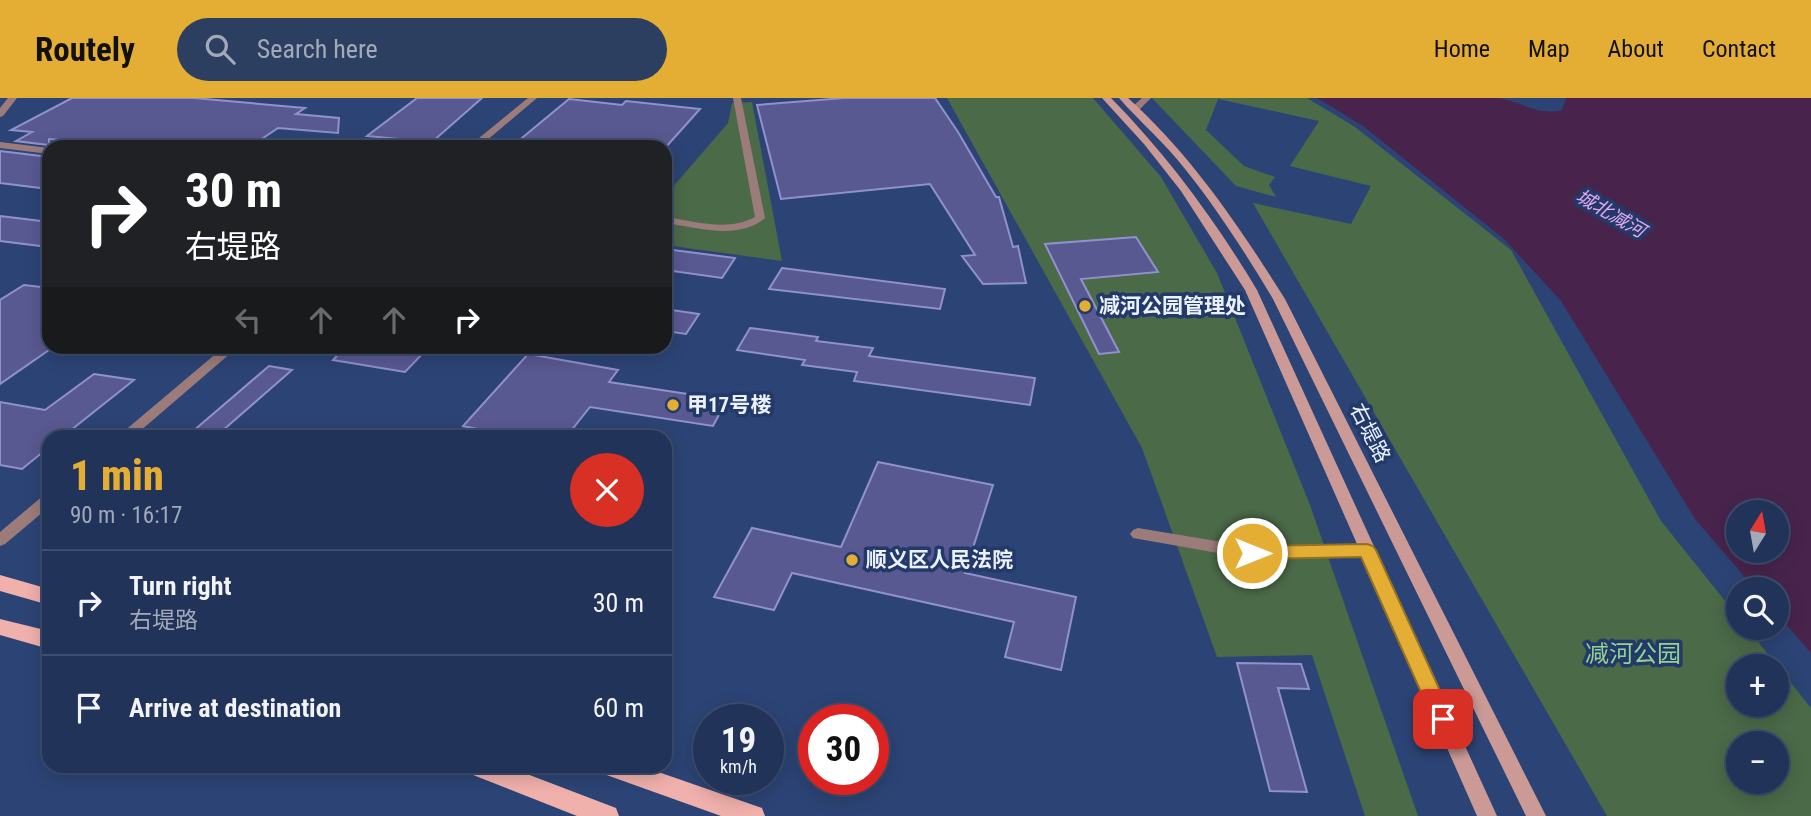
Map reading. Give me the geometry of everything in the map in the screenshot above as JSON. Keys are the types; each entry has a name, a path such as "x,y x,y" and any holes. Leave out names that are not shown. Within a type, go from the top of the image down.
{"main road":[{"path":"1106,98 1172,169 1225,244 1277,344 1487,816"},
{"name":"右堤路","path":"1123,98 1195,172 1245,243 1279,299 1536,816"},
{"path":"0,583 42,595"},
{"path":"0,627 42,638"},
{"path":"494,773 607,816"},
{"path":"629,773 753,816"}],"street":[{"path":"0,114 13,98"},
{"path":"482,140 533,98"},
{"path":"672,221 729,227 751,225 760,218 737,98"},
{"path":"1135,109 1147,98"},
{"path":"0,145 42,150"},
{"path":"133,430 223,354"},
{"path":"0,540 42,505"},
{"path":"1138,534 1252,553 1367,550"}],"green space":[{"path":"947,98 1093,98 1161,177 1217,273 1310,505 1418,816 1365,816 1312,655 1217,657 1142,448"},
{"name":"减河公园","path":"1152,98 1307,98 1355,127 1511,250 1661,521 1726,602 1726,640 1757,640 1768,654 1726,654 1726,717 1789,717 1789,680 1811,708 1811,816 1607,816 1253,203 1351,224 1371,186 1290,166 1319,121 1218,99 1206,130 1244,166 1275,177 1269,185 1276,197 1236,186"},
{"path":"752,102 782,261 672,246 672,188 728,123 732,103"}],"water":[{"name":"城北减河","path":"1317,98 1495,98 1553,112 1562,110 1566,98 1811,98 1811,653 1789,628 1789,577 1745,577 1734,564 1789,563 1789,500 1726,500 1726,555 1695,519 1561,301 1504,239 1363,126"}],"building":[{"path":"72,98 194,98 305,108 296,114 339,118 338,133 278,128 260,140 49,139 42,140 42,144 16,141 32,132 11,130"},
{"path":"417,98 482,98 434,140 367,136"},
{"path":"844,98 935,98 996,197 999,197 1013,247 1018,246 1026,283 983,284 962,256 975,255 930,184 781,199 757,105"},
{"path":"569,99 622,105 626,101 700,109 672,140 519,140"},
{"path":"0,151 42,156 42,188 0,183"},
{"path":"0,216 42,221 42,246 0,241"},
{"name":"减河公园管理处","path":"1136,237 1158,272 1081,279 1119,352 1099,354 1045,244"},
{"path":"672,250 735,258 722,278 672,271"},
{"path":"782,268 945,289 940,309 769,289"},
{"path":"24,285 42,287 43,354 0,384 0,300"},
{"path":"672,310 699,314 686,334 672,332"},
{"path":"750,328 818,337 816,341 873,348 869,356 1035,378 1030,405 854,381 857,372 802,365 805,360 737,350"},
{"path":"339,354 422,354 405,372 333,360"},
{"path":"528,354 618,370 609,382 727,400 713,426 590,407 572,430 482,430 463,426"},
{"path":"269,366 292,370 223,430 194,430"},
{"path":"94,374 134,380 71,430 42,430 42,453 22,469 0,465 0,402 45,410"},
{"name":"顺义区人民法院","path":"878,462 993,485 965,573 1076,597 1061,670 1005,657 1014,622 792,573 774,610 714,597 752,528 841,547"},
{"path":"1237,663 1301,664 1309,689 1278,688 1307,792 1270,791"}],"place":[{"name":"减河公园管理处","path":"1085,306"},
{"name":"甲17号楼","path":"673,405"},
{"name":"顺义区人民法院","path":"852,560"}],"route":[{"path":"1252,553 1367,550 1443,719"}]}
